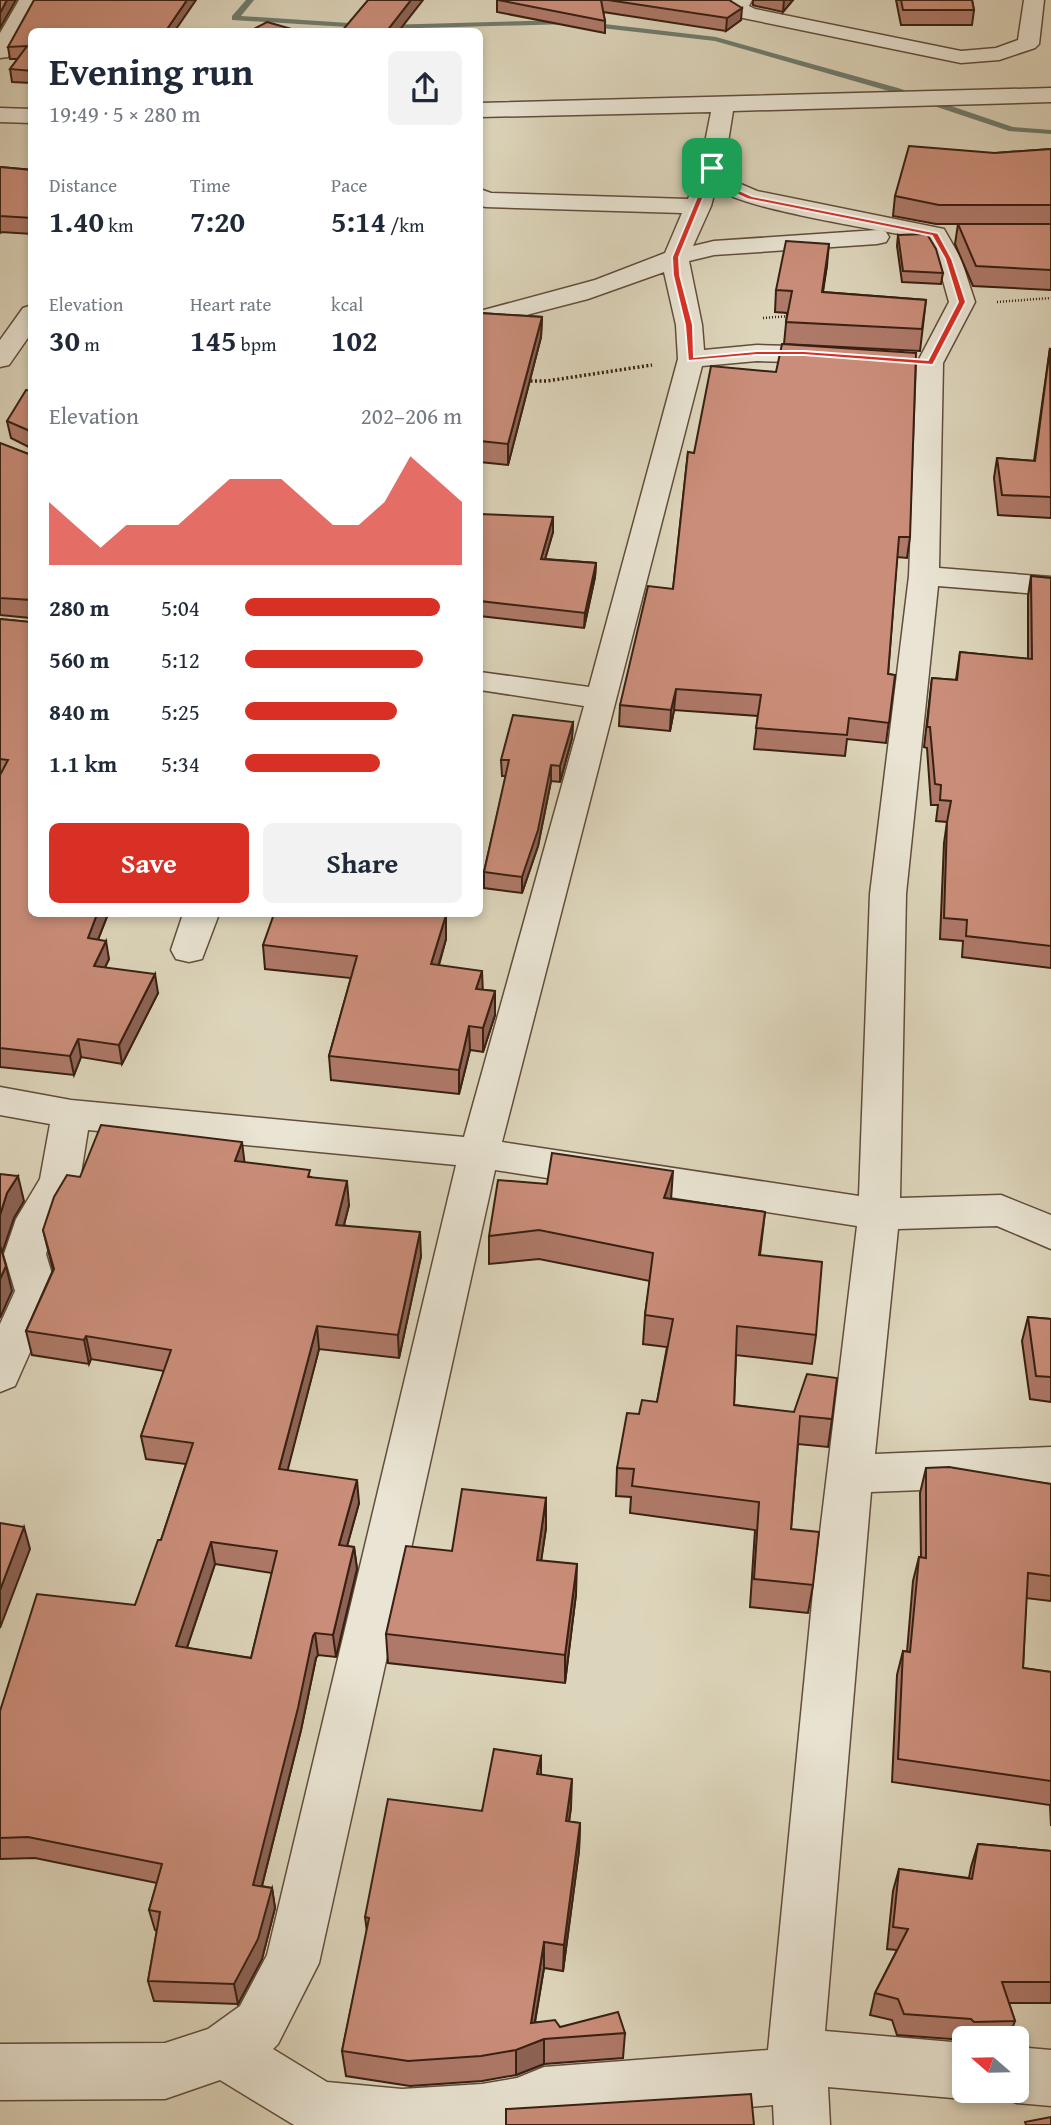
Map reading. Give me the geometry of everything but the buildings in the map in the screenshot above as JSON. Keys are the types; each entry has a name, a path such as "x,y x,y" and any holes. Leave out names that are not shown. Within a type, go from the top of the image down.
{"street":[{"path":"0,52 29,0"},
{"path":"742,0 737,9 750,14 961,57 999,54 1028,44 1034,0"},
{"path":"483,110 723,106 1051,94"},
{"path":"0,2072 165,2071 224,2052 259,2025 292,1963 479,1153 602,699 690,342 676,257 699,206 712,168 723,106"},
{"path":"0,116 28,116"},
{"path":"690,342 757,353 897,360 962,302 949,259 935,234 750,197 728,187 712,168"},
{"path":"483,202 699,206"},
{"path":"483,318 594,289 642,274 676,257 715,248 961,233"},
{"path":"11,343 28,319"},
{"path":"799,2086 850,1474 879,1214 888,894 924,576 897,360"},
{"path":"924,576 1051,586"},
{"path":"483,681 602,699"},
{"path":"189,950 200,917"},
{"path":"0,1101 71,1114 479,1153 879,1214 1000,1210 1051,1233"},
{"path":"0,1374 36,1291 25,1254 37,1219 60,1180 71,1114"},
{"path":"850,1474 1051,1465"},
{"path":"224,2052 320,2109 402,2117 482,2112 517,2106 544,2095 799,2086 952,2072"},
{"path":"1029,2077 1051,2078"}],"path":[{"path":"962,302 1025,302 1051,298"},
{"path":"524,381 547,381 791,316"}],"waterway":[{"path":"250,0 235,18 364,26"},
{"path":"384,27 567,22"},
{"path":"587,24 716,39 895,90 1012,129 1051,132"}],"route":[{"path":"712,168 728,187 750,197 935,234 949,259 962,302 930,363 804,353 757,353 691,359 689,325 677,275 676,257 699,206 712,168"}]}
